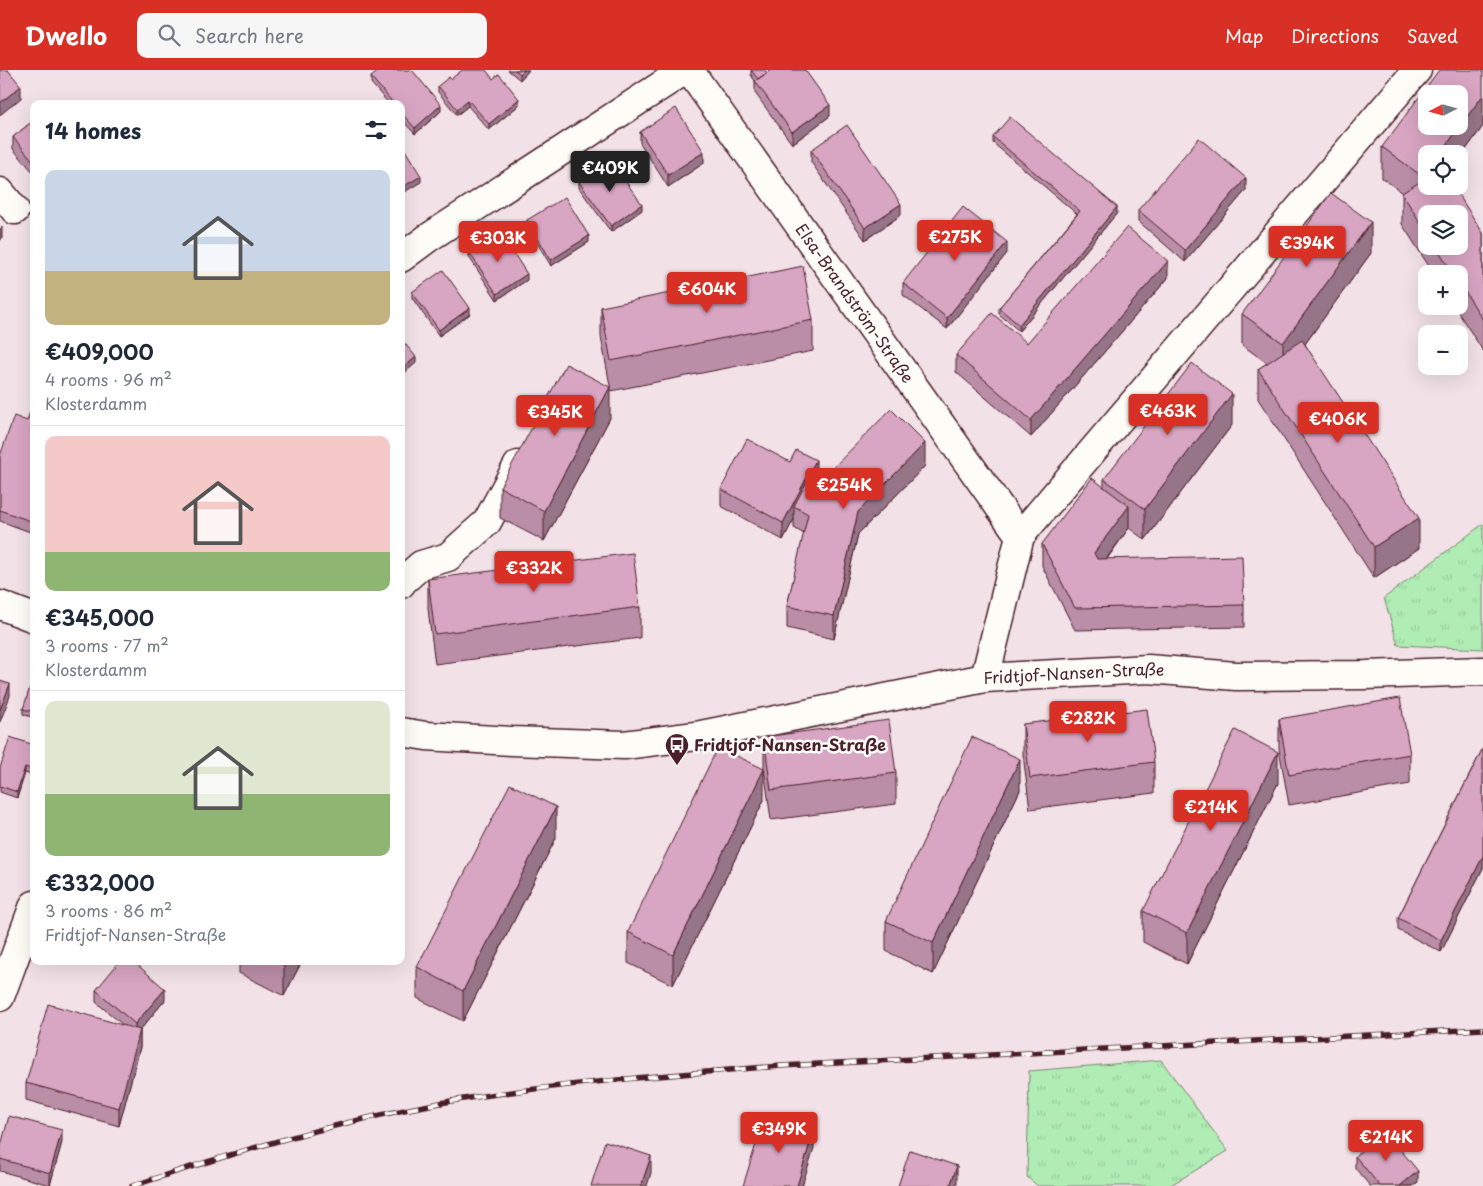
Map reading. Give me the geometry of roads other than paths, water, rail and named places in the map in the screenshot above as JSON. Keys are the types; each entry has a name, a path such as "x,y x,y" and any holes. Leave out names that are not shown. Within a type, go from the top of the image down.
{"street":[{"path":"405,255 684,70"},
{"name":"Elsa-Brandström-Straße","path":"689,70 1020,536"},
{"path":"985,678 1020,536 1417,70"},
{"path":"405,579 421,565 448,557 487,522 531,440"},
{"path":"0,605 30,616"},
{"name":"Fridtjof-Nansen-Straße","path":"405,733 426,736 512,741 624,745 696,736 985,678 1148,669 1236,676 1366,675 1483,671"},
{"path":"0,997 30,916"}],"railway":[{"path":"132,1186 259,1146 345,1123 432,1104 552,1087 666,1075 781,1066 1483,1029"}],"place":[{"name":"Fridtjof-Nansen-Straße","path":"677,766"}]}
